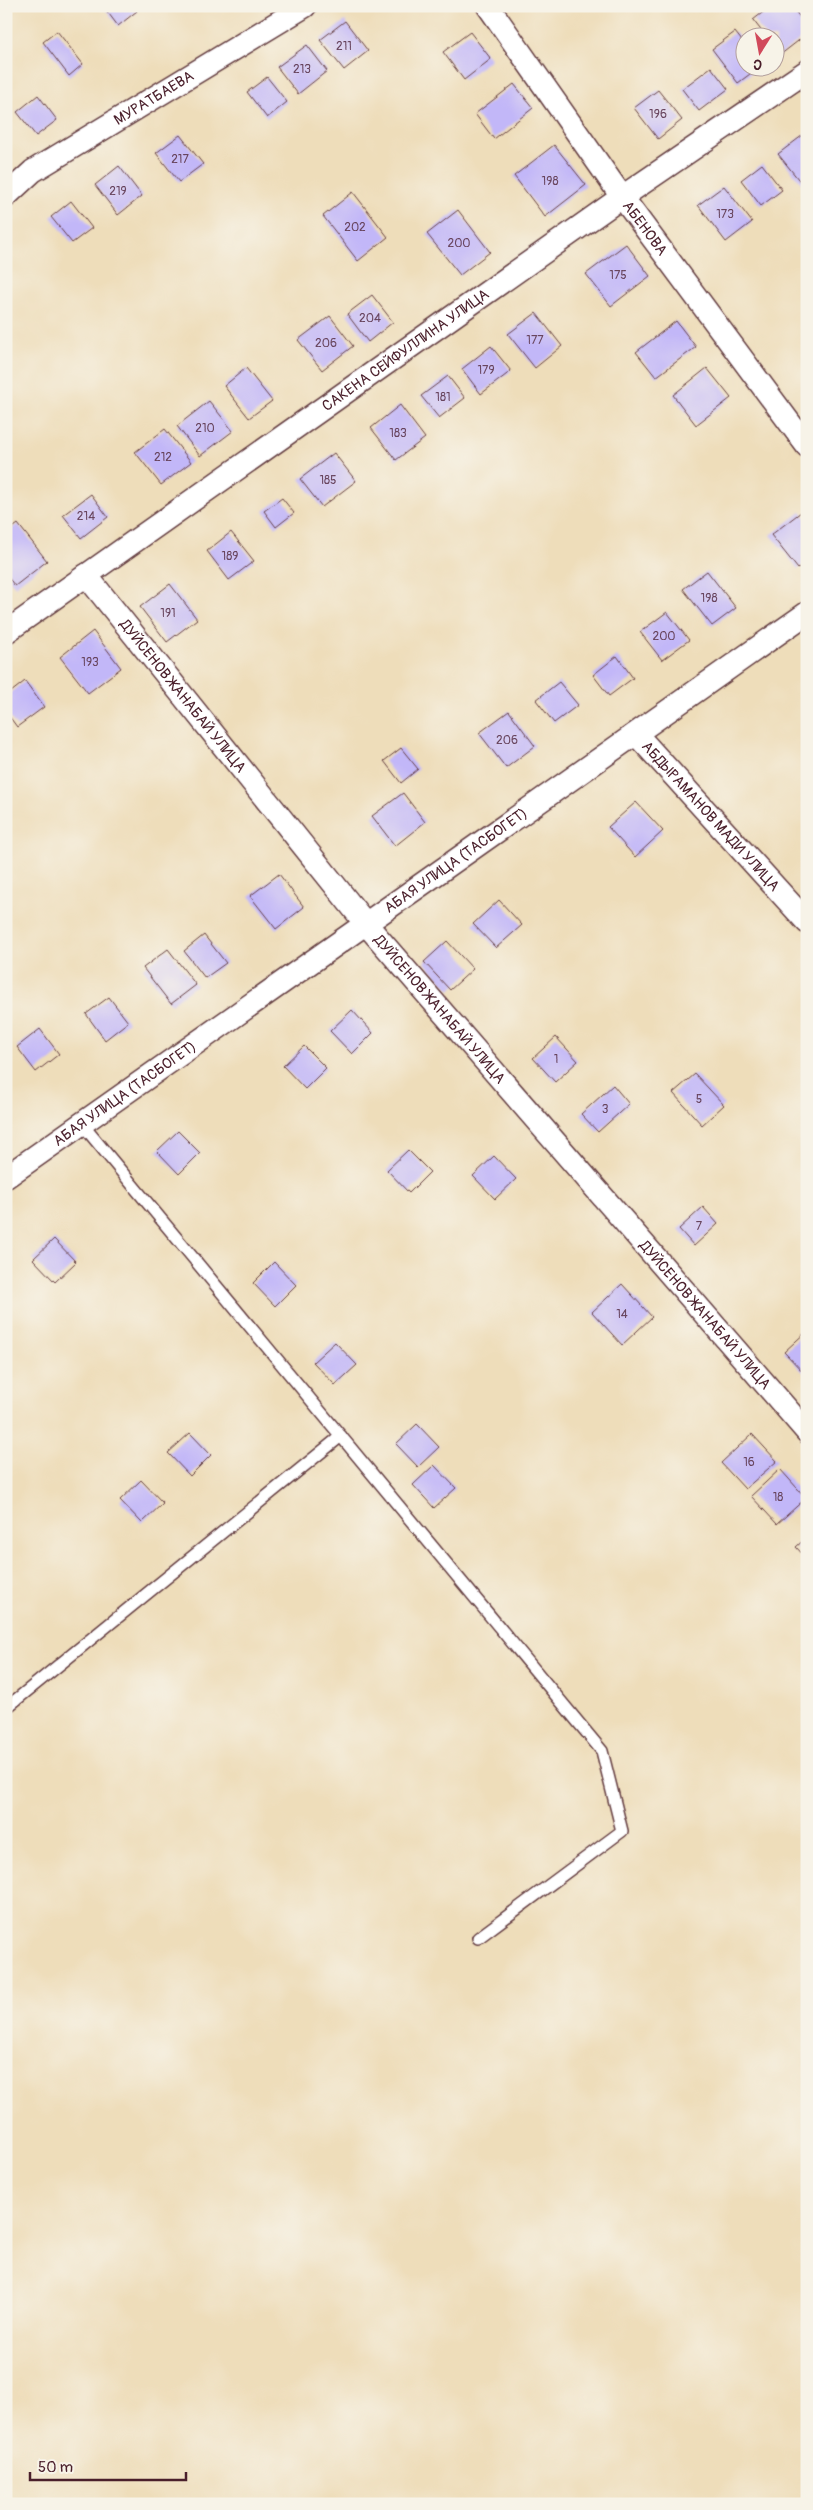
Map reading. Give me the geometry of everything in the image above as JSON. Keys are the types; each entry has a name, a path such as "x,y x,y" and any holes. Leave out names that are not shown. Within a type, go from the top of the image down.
{"street":[{"name":"МУРАТБАЕВА","path":"6,196 33,171 305,6"},
{"name":"АБЕНОВА","path":"488,6 622,197 807,446"},
{"name":"САКЕНА СЕЙФУЛЛИНА УЛИЦА","path":"6,632 622,197 807,71"},
{"name":"ДУЙСЕНОВ ЖАНАБАЙ УЛИЦА","path":"86,575 366,924 807,1432"},
{"name":"АБАЯ УЛИЦА (ТАСБОГЕТ)","path":"6,1177 807,613"},
{"name":"АБДЫРАМАНОВ МАДИ УЛИЦА","path":"636,734 807,922"}],"lane":[{"path":"82,1124 602,1751 622,1831 478,1938"},
{"path":"6,1708 341,1436"}],"building":[{"path":"103,6 133,6 137,11 118,26"},
{"path":"771,6 791,6 807,26 807,34 786,50 786,28 759,28 753,20"},
{"path":"345,21 368,51 344,70 320,40"},
{"path":"57,31 83,64 69,76 43,42"},
{"path":"470,32 491,59 464,80 443,52"},
{"path":"735,32 736,78 745,78 738,83 712,49"},
{"path":"307,45 327,71 298,94 277,67"},
{"path":"711,67 728,89 699,111 682,89"},
{"path":"267,77 287,102 267,118 247,92"},
{"path":"514,84 533,108 494,139 475,114"},
{"path":"658,90 682,120 658,139 634,108"},
{"path":"38,95 57,120 36,136 17,112"},
{"path":"807,132 807,190 778,154"},
{"path":"180,135 203,164 179,182 156,153"},
{"path":"554,145 586,185 545,217 514,176"},
{"path":"762,164 782,190 761,206 741,180"},
{"path":"119,166 142,196 118,215 95,185"},
{"path":"724,186 752,222 726,242 698,205"},
{"path":"353,192 388,237 358,261 323,216"},
{"path":"71,201 92,228 72,243 51,217"},
{"path":"458,210 490,252 460,275 427,234"},
{"path":"626,244 650,276 611,306 586,274"},
{"path":"372,295 393,322 368,342 347,314"},
{"path":"536,313 562,346 535,368 508,334"},
{"path":"330,316 353,346 322,370 298,340"},
{"path":"676,321 696,347 656,377 636,352"},
{"path":"491,346 511,371 481,394 462,369"},
{"path":"246,368 272,401 249,418 224,386"},
{"path":"707,368 731,398 696,425 673,395"},
{"path":"448,376 465,398 439,418 421,396"},
{"path":"209,401 233,431 200,456 177,426"},
{"path":"400,405 425,438 396,460 371,428"},
{"path":"165,429 191,462 161,485 135,452"},
{"path":"334,453 356,481 322,507 300,479"},
{"path":"91,494 108,517 81,538 63,515"},
{"path":"282,498 294,513 276,527 264,511"},
{"path":"801,512 807,519 807,562 798,569 771,535"},
{"path":"18,524 47,561 15,586 6,575 6,533"},
{"path":"231,532 254,561 229,580 207,551"},
{"path":"707,571 736,608 712,626 683,589"},
{"path":"170,584 197,619 167,642 140,607"},
{"path":"667,612 689,640 662,660 640,632"},
{"path":"93,631 121,668 88,693 60,657"},
{"path":"617,656 633,678 609,696 593,675"},
{"path":"25,681 44,707 17,727 6,712 6,696"},
{"path":"559,682 578,705 554,723 536,700"},
{"path":"509,711 535,746 506,768 479,733"},
{"path":"401,748 418,769 401,783 384,761"},
{"path":"403,793 425,822 395,846 372,816"},
{"path":"636,802 663,831 635,857 608,827"},
{"path":"279,874 304,907 276,929 250,896"},
{"path":"499,900 522,925 496,948 473,924"},
{"path":"204,935 226,963 205,978 184,951"},
{"path":"447,941 473,969 450,990 424,962"},
{"path":"168,949 196,985 171,1004 143,968"},
{"path":"109,997 128,1022 105,1040 86,1014"},
{"path":"352,1010 373,1033 352,1054 330,1031"},
{"path":"40,1029 59,1054 36,1072 17,1047"},
{"path":"556,1037 578,1061 555,1082 533,1058"},
{"path":"304,1046 326,1068 305,1089 283,1066"},
{"path":"695,1074 724,1105 702,1125 673,1093"},
{"path":"613,1085 629,1104 598,1132 581,1114"},
{"path":"178,1131 200,1153 179,1174 157,1151"},
{"path":"408,1150 430,1172 409,1193 387,1170"},
{"path":"494,1156 516,1179 495,1199 473,1176"},
{"path":"703,1207 718,1224 694,1246 679,1229"},
{"path":"54,1239 76,1262 55,1282 33,1259"},
{"path":"274,1262 296,1285 275,1306 253,1283"},
{"path":"622,1284 652,1317 622,1345 592,1312"},
{"path":"807,1331 807,1376 784,1352"},
{"path":"335,1342 357,1365 335,1385 313,1362"},
{"path":"417,1424 439,1447 418,1467 396,1444"},
{"path":"190,1433 211,1455 190,1476 168,1453"},
{"path":"752,1434 777,1461 745,1489 721,1463"},
{"path":"434,1465 456,1488 434,1508 413,1485"},
{"path":"780,1469 806,1498 777,1524 751,1496"},
{"path":"141,1480 163,1503 142,1523 120,1500"},
{"path":"807,1537 807,1559 796,1547"}]}
